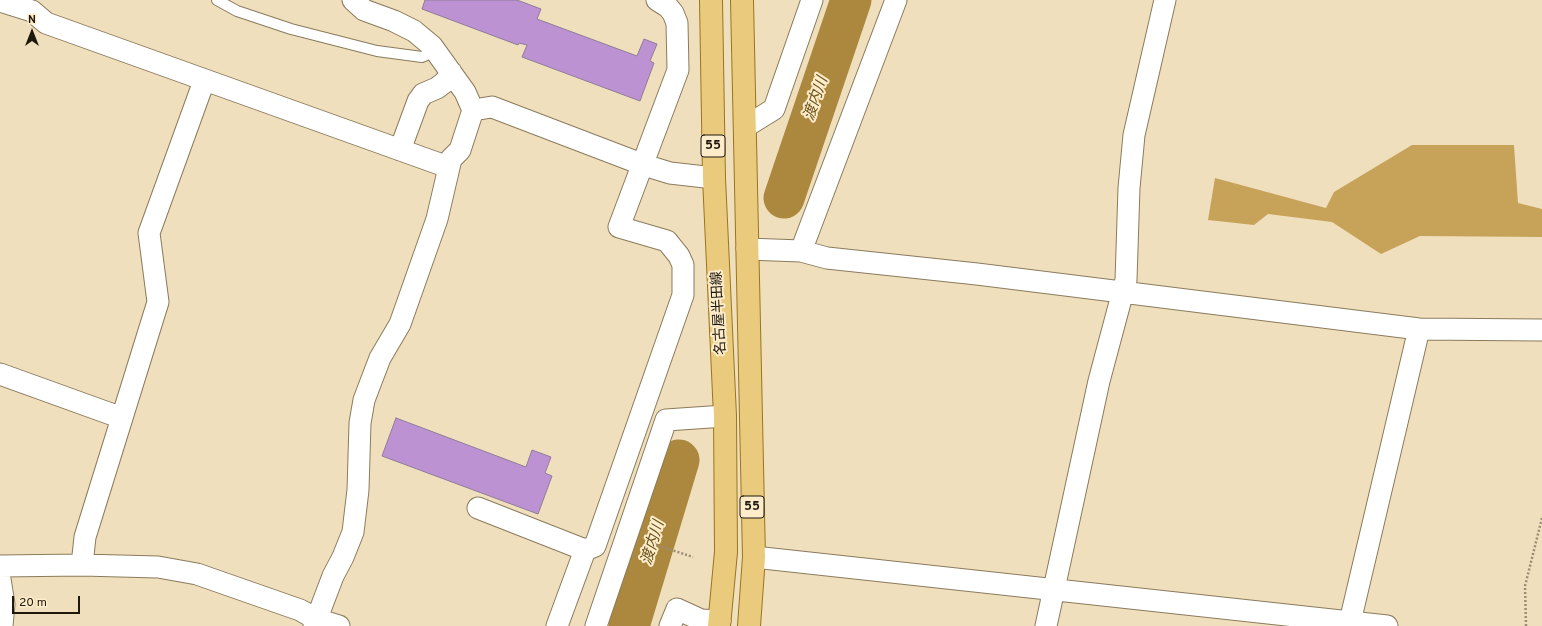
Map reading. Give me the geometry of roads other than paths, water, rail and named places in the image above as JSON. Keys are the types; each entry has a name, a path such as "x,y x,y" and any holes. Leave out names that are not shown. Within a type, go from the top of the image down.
{"main road":[{"name":"名古屋半田線","path":"711,0 714,178 725,416 726,552 720,624"},
{"name":"名古屋半田線","path":"742,0 754,557 749,626"}],"street":[{"path":"315,623 353,532 358,490 360,423 364,400 380,358 400,324 437,219 448,167 451,159 460,150 473,110 465,92 451,72 435,51 414,31 394,21 364,10 353,0"},
{"path":"478,508 585,550 595,546 683,296 683,265 680,256 667,241 619,227 644,165 678,70 677,23 673,12 657,0"},
{"path":"744,127 774,109 812,0"},
{"path":"801,251 896,0"},
{"path":"1046,626 1099,381 1124,292 1126,280 1129,188 1134,135 1165,0"},
{"path":"0,1 32,11 46,23 204,81 448,167"},
{"path":"400,150 418,101 423,94 437,88 445,82 451,72"},
{"path":"82,565 85,537 158,302 149,233 204,81"},
{"path":"473,110 492,107 644,165 670,173 714,178"},
{"path":"747,249 801,251 827,258 1124,292 1419,329 1542,330"},
{"path":"1350,624 1419,329"},
{"path":"0,374 122,418"},
{"path":"596,626 666,420 725,416"},
{"path":"557,626 585,550"},
{"path":"754,557 1055,589 1350,624 1387,626"},
{"path":"0,566 82,565 158,567 197,574 300,610 315,623 339,626"},
{"path":"0,579 4,604 2,626"},
{"path":"670,626 677,609 701,620 720,624"}],"lane":[{"path":"218,0 236,11 291,29 377,51 422,57 435,51"}],"waterway":[{"name":"渡内川","path":"784,198 851,0"},
{"name":"渡内川","path":"629,626 679,460"}]}
